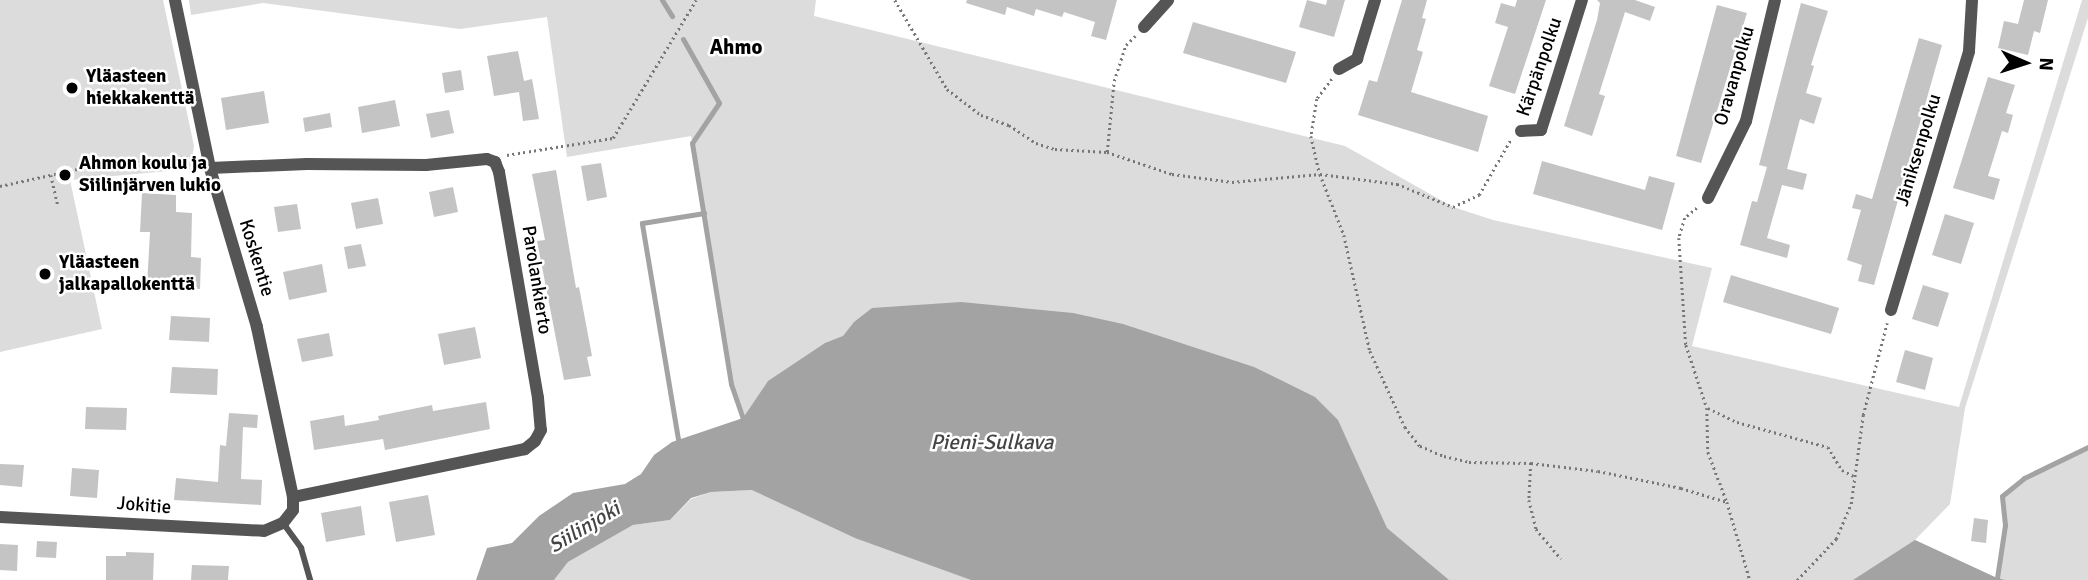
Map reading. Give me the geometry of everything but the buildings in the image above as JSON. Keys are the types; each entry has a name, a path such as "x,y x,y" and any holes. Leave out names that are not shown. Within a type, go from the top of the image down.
{"street":[{"name":"Koskentie","path":"175,0 209,169 257,327 293,497"},
{"path":"1144,27 1168,0"},
{"path":"1339,69 1357,59 1375,0"},
{"name":"Kärpänpolku","path":"1521,131 1541,130 1582,0"},
{"name":"Oravanpolku","path":"1708,198 1746,121 1775,0"},
{"name":"Jäniksenpolku","path":"1891,310 1969,51 1972,0"},
{"path":"209,169 307,164 426,165 487,159"},
{"name":"Parolankierto","path":"293,497 525,449 541,430 499,172 495,162 487,159"},
{"path":"283,523 290,518 293,497"},
{"name":"Jokitie","path":"0,517 264,531 283,523"}],"lane":[{"path":"283,523 301,548 310,580"}],"path":[{"path":"487,159 613,138 696,0"},
{"path":"895,0 947,89 981,115 1009,125 1036,143 1055,149 1107,152 1172,174 1232,182 1320,174 1397,184 1453,207 1479,195 1506,143 1521,131"},
{"path":"1107,152 1114,81 1126,45 1144,27"},
{"path":"1339,69 1317,99 1311,136 1320,174 1343,235 1370,351 1405,427 1420,446 1444,457 1469,462 1531,463 1598,471 1681,488 1727,502"},
{"path":"0,186 109,162 191,158 206,153"},
{"path":"51,175 58,206"},
{"path":"1708,198 1685,218 1679,250 1686,345 1707,408 1708,452 1727,502 1750,580"},
{"path":"1797,580 1836,538 1851,504 1863,415 1891,310"},
{"path":"1707,408 1737,422 1828,447 1842,470 1854,477"},
{"path":"1531,463 1529,500 1536,529 1562,559"}],"shaded area":[{"name":"Ahmon koulu ja Siilinjärven lukio","path":"0,0 163,0 194,146 190,169 70,180 102,329 0,352"},
{"path":"189,0 816,0 814,16 1345,146 1453,207 1493,220 1712,268 1692,346 1959,407 2082,0 2088,0 2088,18 1965,408 1950,504 1915,540 1997,578 2005,525 2002,496 2024,478 2088,447 2088,580 1337,580 743,418 731,384 691,136 567,157 547,17 460,29 263,3 191,15"},
{"path":"753,490 1315,580 554,580 568,562 633,525 670,520 691,499 711,492"}],"water":[{"name":"Pieni-Sulkava","path":"961,302 1073,313 1123,324 1254,367 1315,397 1338,420 1387,528 1449,580 971,580 855,538 752,490 711,492 691,498 670,520 633,525 568,562 554,580 476,580 487,548 512,543 539,516 573,493 625,484 641,474 654,455 672,442 743,418 768,381 825,343 843,336 854,322 872,308"},
{"path":"1915,540 1997,578 2005,580 1853,580"}],"waterway":[{"path":"662,0 672,16"},
{"path":"683,39 719,103 692,143 731,384 743,418"},
{"path":"679,445 642,223 704,213"},
{"path":"1997,578 2005,525 2002,496 2024,478 2088,447"}],"place":[{"name":"Yläasteen hiekkakenttä","path":"72,88"},
{"name":"Ahmon koulu ja Siilinjärven lukio","path":"65,175"},
{"name":"Yläasteen jalkapallokenttä","path":"45,274"}],"district":[{"name":"Ahmo","path":"736,47"}],"water label":[{"name":"Siilinjoki","path":"584,527"}]}
